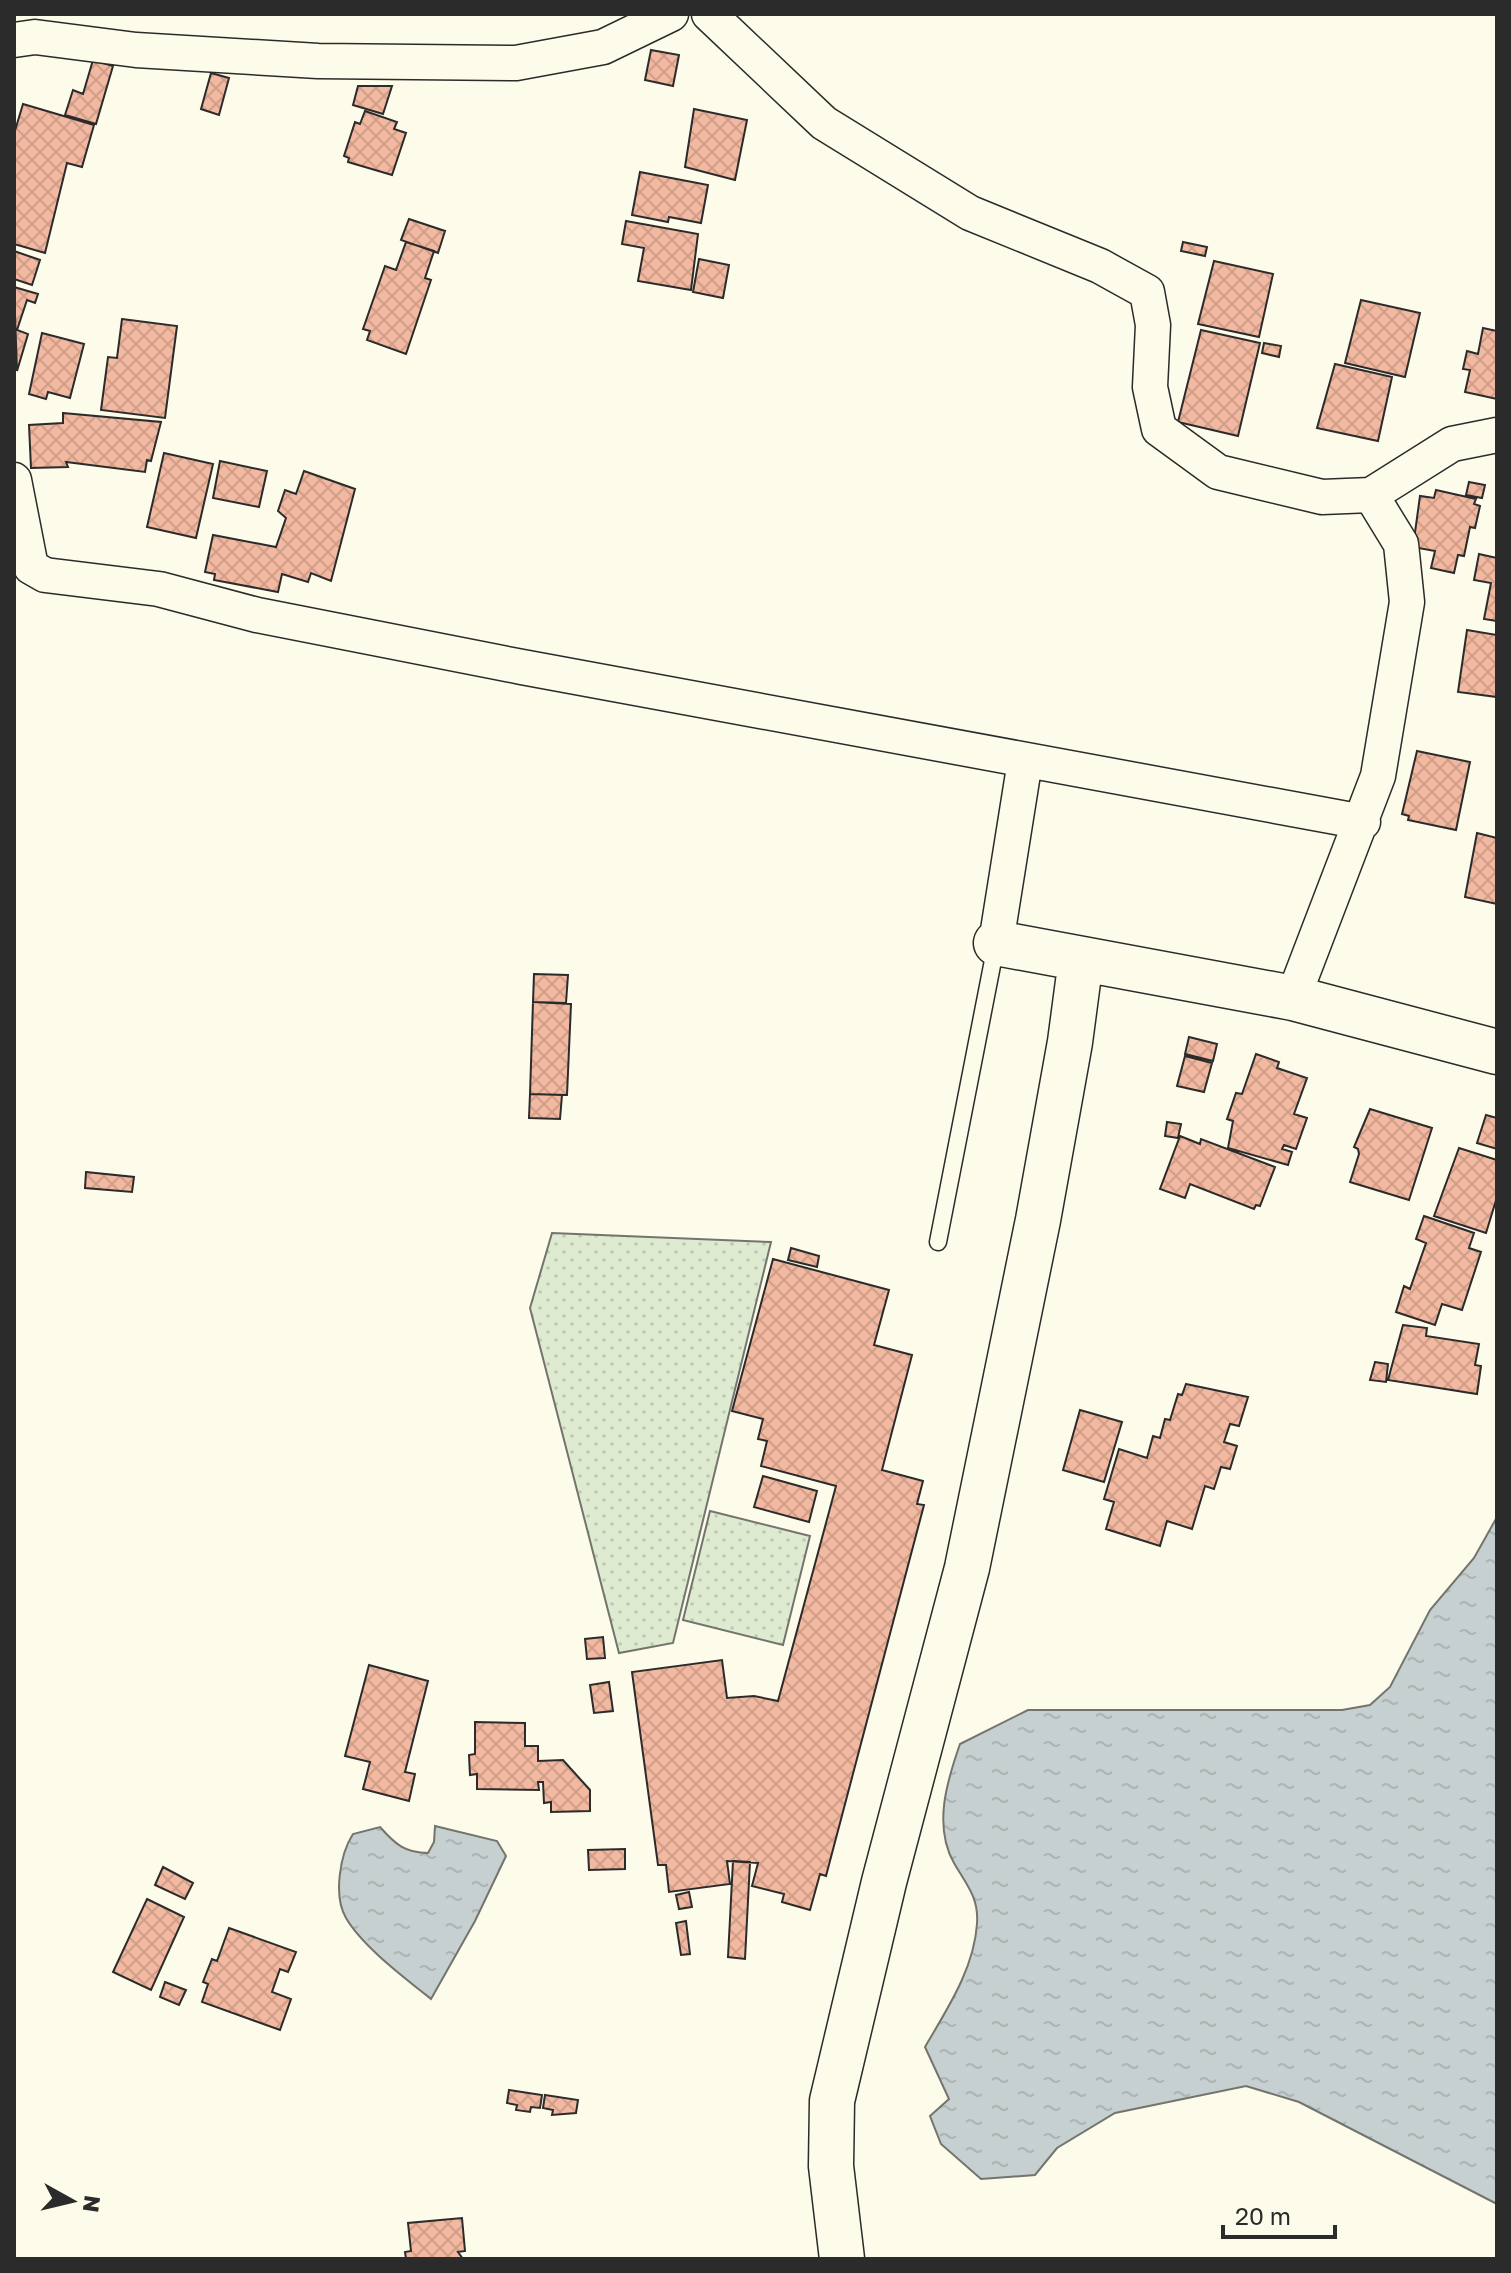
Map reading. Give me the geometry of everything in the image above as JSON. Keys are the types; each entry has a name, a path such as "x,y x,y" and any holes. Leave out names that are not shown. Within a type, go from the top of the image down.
{"street":[{"path":"14,40 35,37 136,50 318,61 516,63 603,47 671,14"},
{"path":"709,14 824,123 970,213 1100,266 1147,292 1153,325 1150,387 1159,429 1218,472 1322,497 1371,495 1452,444 1497,435"},
{"path":"14,480 31,567 45,575 159,589 257,615 1363,822"},
{"path":"1293,998 1363,822 1378,776 1407,602 1401,544 1371,495"},
{"path":"1025,761 996,943 1293,998 1497,1052"},
{"path":"842,2259 831,2166 832,2101 884,1882 967,1568 1038,1220 1070,1042 1081,959"}],"lane":[{"path":"938,1242 996,943"}],"green space":[{"path":"552,1233 771,1242 673,1643 619,1653 530,1308"},
{"path":"710,1511 810,1536 783,1645 683,1620"}],"water":[{"path":"1497,1517 1497,2204 1299,2102 1246,2086 1115,2113 1057,2148 1035,2175 981,2179 941,2144 930,2116 949,2099 925,2047 965,1973 977,1924 974,1898 954,1863 944,1834 944,1804 960,1744 1028,1710 1342,1710 1370,1705 1390,1687 1430,1610 1474,1558"},
{"path":"435,1826 497,1841 506,1856 475,1921 431,1999 385,1962 353,1929 342,1909 339,1887 342,1864 353,1834 380,1827 401,1846 428,1853 434,1842"}],"building":[{"path":"651,50 679,55 673,86 645,80"},
{"path":"93,60 113,66 96,124 65,115 73,90 83,94"},
{"path":"211,73 229,78 219,115 201,109"},
{"path":"358,86 392,86 383,114 353,105"},
{"path":"23,104 94,125 82,167 67,163 45,253 14,244 14,134"},
{"path":"694,109 747,120 735,180 685,167"},
{"path":"365,111 397,122 394,129 406,133 392,175 348,162 349,158 344,156 355,122 360,124"},
{"path":"640,172 708,185 701,223 669,217 668,222 632,215"},
{"path":"409,219 445,231 438,253 401,240"},
{"path":"626,221 698,234 691,290 638,281 644,248 622,244"},
{"path":"406,242 434,251 425,278 431,280 406,354 367,340 370,331 363,329 385,266 396,270"},
{"path":"1183,242 1207,247 1205,256 1181,251"},
{"path":"14,251 40,260 32,285 14,279"},
{"path":"699,259 729,265 723,298 693,292"},
{"path":"1214,261 1273,274 1259,337 1198,324"},
{"path":"14,287 38,294 35,303 27,300 17,330 28,334 17,371"},
{"path":"1361,300 1420,313 1405,377 1345,363"},
{"path":"122,319 177,326 165,418 101,410 108,357 117,358"},
{"path":"1483,328 1497,331 1497,399 1465,392 1470,370 1463,369 1467,351 1478,354"},
{"path":"1201,330 1260,343 1238,436 1178,422"},
{"path":"42,333 84,344 70,398 48,392 46,399 29,394"},
{"path":"1264,343 1281,346 1279,357 1262,353"},
{"path":"1335,364 1392,377 1378,441 1317,428"},
{"path":"63,413 161,422 145,472 66,462 68,467 31,468 29,425 63,423"},
{"path":"164,453 213,464 196,538 147,527"},
{"path":"220,461 267,471 259,507 213,498"},
{"path":"304,471 355,489 331,581 311,573 308,582 282,574 278,592 214,580 215,574 205,572 213,535 276,547 286,518 278,511 285,490 296,494"},
{"path":"1469,482 1485,485 1482,498 1466,495"},
{"path":"1436,490 1476,499 1474,504 1480,506 1475,528 1470,527 1464,556 1458,555 1454,573 1431,568 1435,551 1413,547 1420,496 1434,498"},
{"path":"1479,554 1497,558 1497,621 1484,619 1491,583 1474,580"},
{"path":"1467,630 1497,635 1497,697 1458,692"},
{"path":"1417,751 1470,762 1456,830 1408,820 1409,816 1402,814"},
{"path":"1477,833 1497,838 1497,904 1465,897"},
{"path":"534,974 568,975 566,1003 533,1002"},
{"path":"533,1002 571,1004 567,1095 530,1094"},
{"path":"1189,1037 1217,1044 1213,1061 1185,1054"},
{"path":"1256,1054 1279,1062 1277,1068 1307,1078 1294,1114 1307,1118 1296,1149 1284,1145 1282,1149 1292,1152 1288,1165 1228,1148 1233,1121 1227,1119 1236,1093 1242,1094"},
{"path":"1185,1056 1212,1063 1204,1092 1177,1086"},
{"path":"530,1094 562,1095 560,1119 529,1118"},
{"path":"1370,1109 1432,1128 1409,1200 1350,1182 1359,1154 1354,1147"},
{"path":"1486,1115 1497,1118 1497,1149 1477,1143"},
{"path":"1167,1122 1181,1124 1178,1138 1165,1136"},
{"path":"1180,1136 1200,1144 1201,1139 1275,1167 1260,1206 1256,1205 1254,1209 1190,1184 1185,1198 1160,1189"},
{"path":"1459,1148 1497,1160 1497,1197 1486,1233 1434,1216"},
{"path":"86,1172 134,1177 132,1192 85,1188"},
{"path":"1424,1216 1474,1233 1469,1248 1481,1252 1462,1310 1442,1304 1435,1325 1396,1312 1404,1286 1410,1289 1426,1243 1416,1239"},
{"path":"791,1248 819,1256 817,1267 788,1260"},
{"path":"773,1259 889,1290 874,1345 912,1355 882,1470 923,1481 917,1504 924,1505 826,1876 820,1874 810,1910 782,1902 784,1894 752,1886 758,1863 727,1861 730,1884 669,1892 666,1865 658,1865 632,1672 722,1660 727,1698 754,1696 778,1701 836,1486 761,1466 767,1441 758,1439 763,1419 732,1411"},
{"path":"1403,1325 1427,1328 1426,1336 1479,1344 1475,1365 1481,1366 1477,1394 1388,1380"},
{"path":"1375,1362 1388,1364 1386,1382 1370,1380"},
{"path":"1186,1384 1248,1397 1239,1426 1230,1424 1224,1442 1237,1446 1230,1469 1221,1467 1214,1489 1205,1486 1192,1529 1167,1521 1160,1546 1106,1529 1114,1502 1104,1499 1119,1449 1147,1458 1153,1436 1160,1438 1165,1419 1170,1420 1178,1394 1182,1395"},
{"path":"1080,1410 1122,1422 1104,1482 1063,1470"},
{"path":"763,1476 817,1491 809,1522 754,1507"},
{"path":"603,1637 605,1658 587,1659 585,1639"},
{"path":"369,1665 428,1681 405,1772 415,1774 409,1801 363,1789 370,1762 345,1756"},
{"path":"609,1682 613,1711 594,1713 590,1685"},
{"path":"475,1722 525,1723 525,1746 538,1746 538,1761 563,1760 590,1790 590,1811 551,1812 551,1802 544,1803 543,1782 538,1782 539,1790 477,1789 477,1774 470,1775 469,1755 475,1754"},
{"path":"625,1849 625,1869 589,1870 588,1850"},
{"path":"733,1861 750,1862 745,1959 728,1957"},
{"path":"163,1867 193,1883 185,1899 155,1885"},
{"path":"689,1892 692,1907 679,1909 676,1895"},
{"path":"147,1899 184,1917 151,1990 113,1972"},
{"path":"686,1921 690,1954 681,1955 676,1923"},
{"path":"229,1928 296,1952 288,1972 280,1969 272,1992 291,1999 280,2030 202,2002 208,1984 203,1982 212,1959 217,1961"},
{"path":"165,1982 186,1990 179,2005 160,1997"},
{"path":"509,2090 542,2095 540,2108 531,2107 530,2112 516,2110 517,2105 507,2103"},
{"path":"545,2095 578,2100 576,2113 552,2115 553,2110 543,2108"},
{"path":"462,2218 465,2251 458,2252 463,2259 406,2259 405,2252 411,2251 408,2223"}]}
